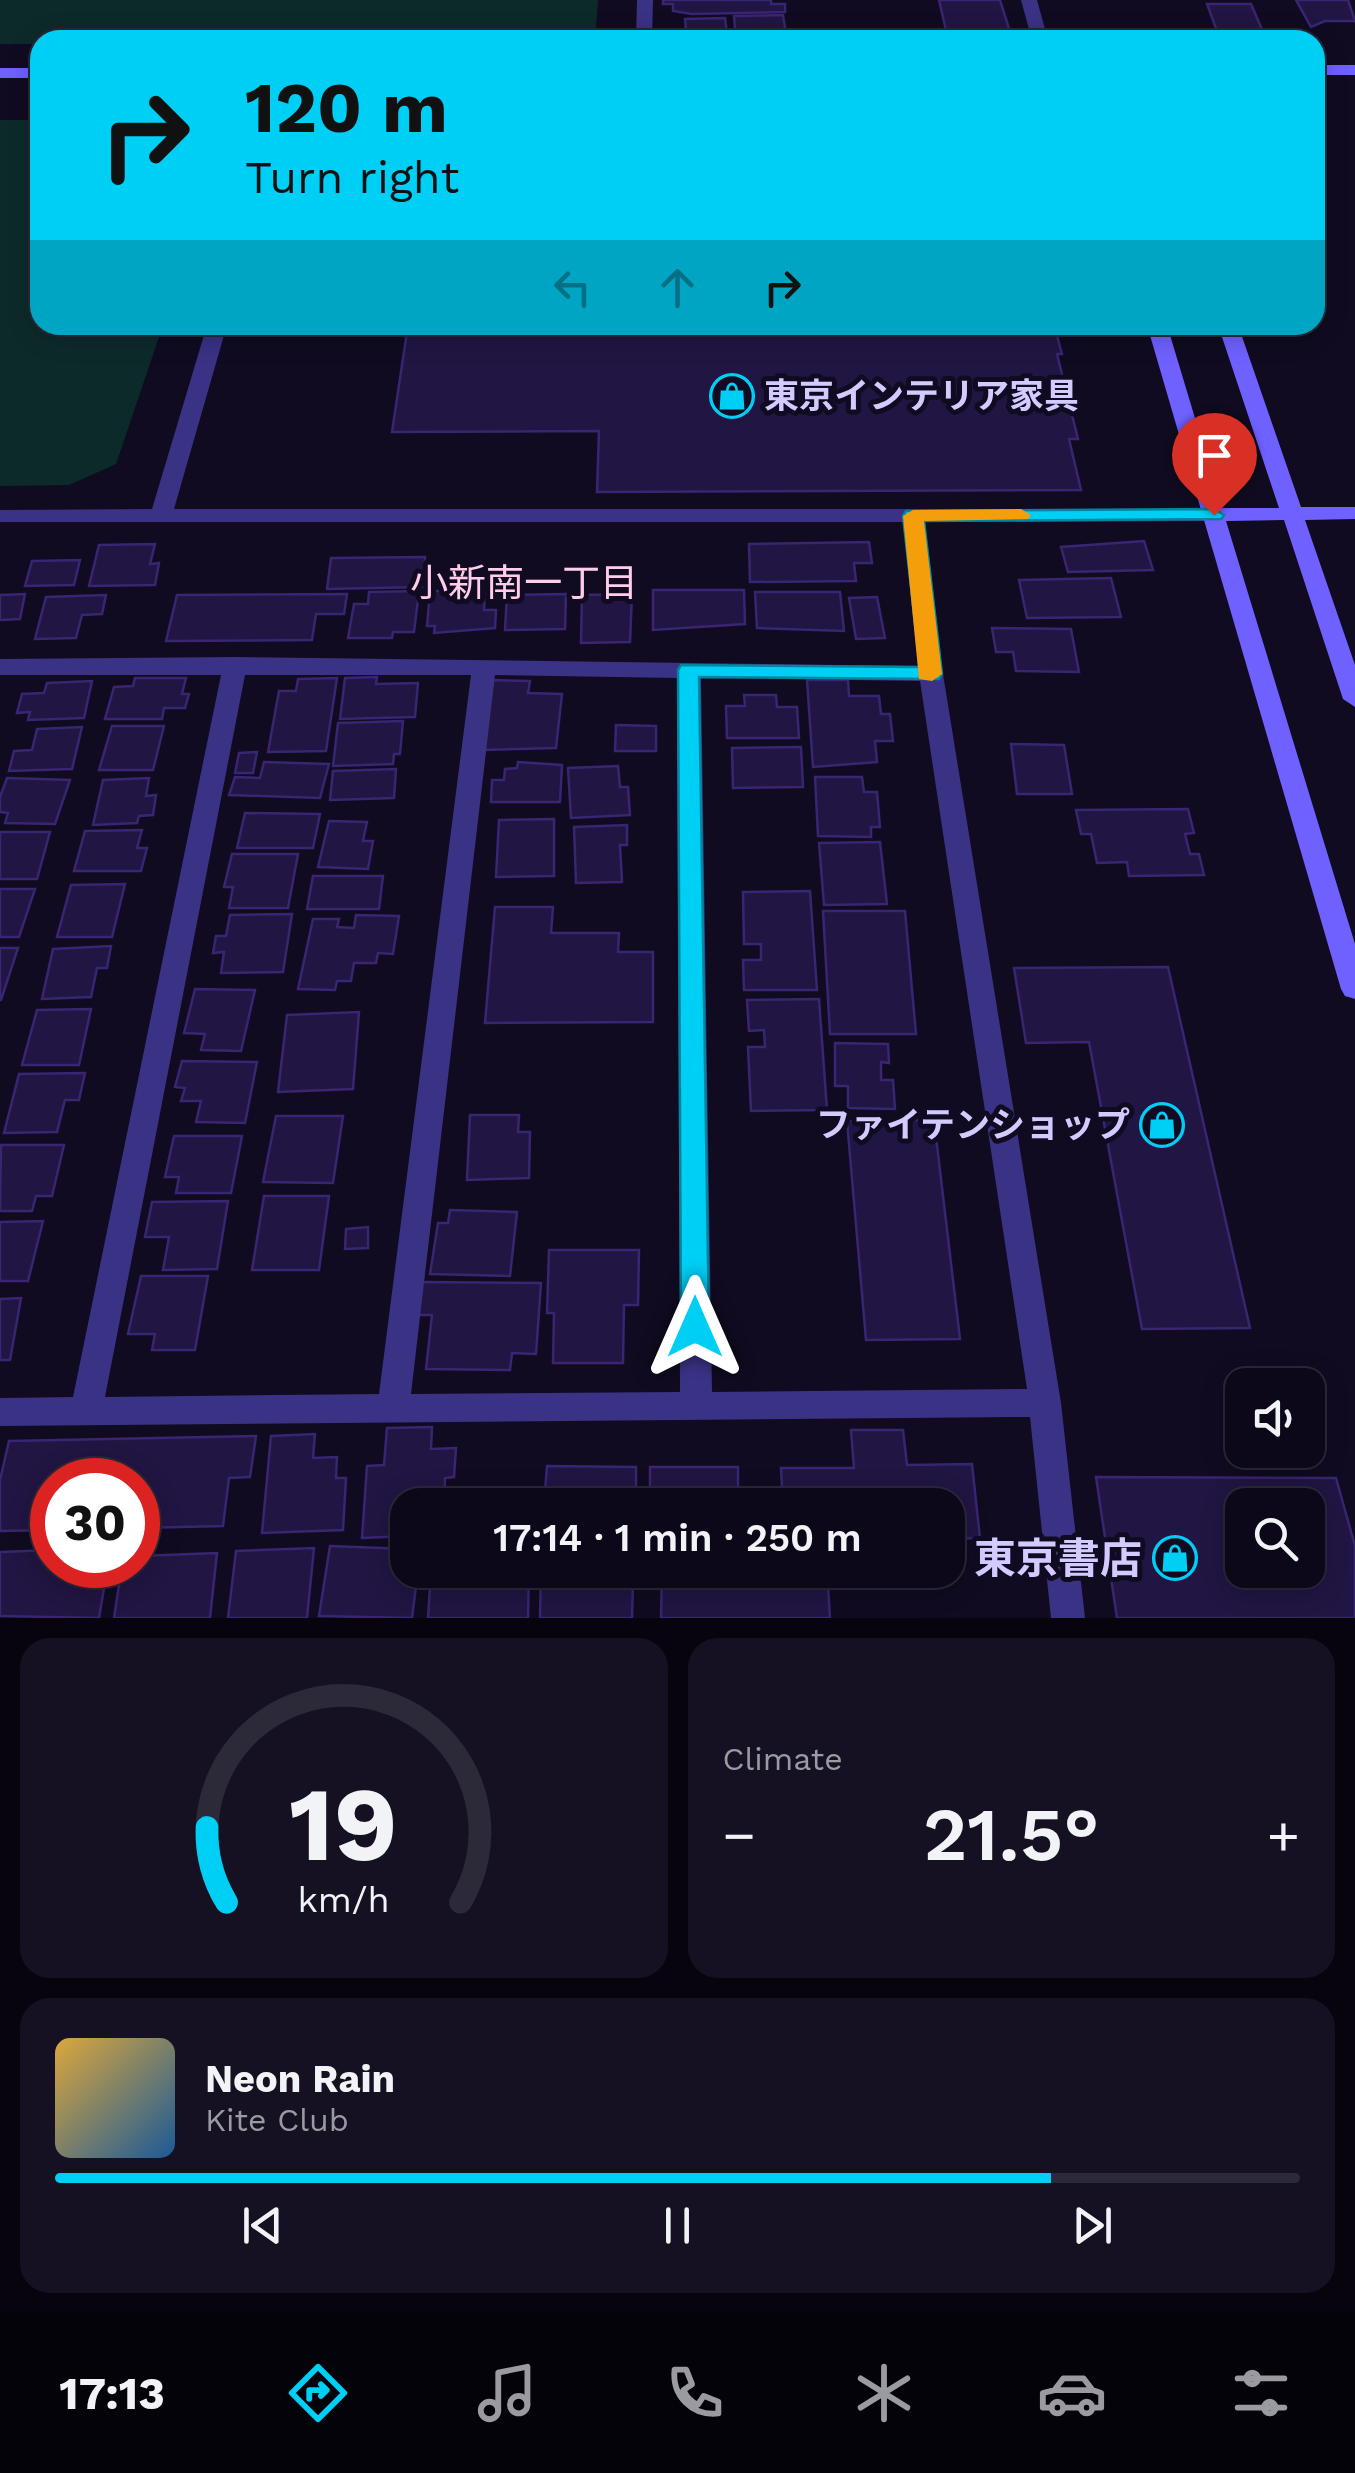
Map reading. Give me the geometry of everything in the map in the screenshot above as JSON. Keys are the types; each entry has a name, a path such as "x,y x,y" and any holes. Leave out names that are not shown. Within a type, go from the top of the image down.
{"street":[{"path":"644,0 644,30"},
{"path":"1029,0 1037,30"},
{"path":"1325,70 1355,70"},
{"path":"0,73 30,73"},
{"path":"161,516 214,335"},
{"path":"1160,335 1355,989"},
{"path":"1231,335 1355,700"},
{"path":"0,516 1355,513"},
{"path":"913,516 932,674 1045,1403 1068,1618"},
{"path":"1,669 235,665 932,674"},
{"path":"86,1412 235,665"},
{"path":"394,1406 484,667"},
{"path":"689,670 696,1405"},
{"path":"0,1412 1045,1403"}],"green space":[{"path":"0,0 598,0 596,28 590,30 30,30 30,44 0,44"},
{"path":"0,120 30,120 30,335 160,335 116,464 69,485 0,486"}],"building":[{"path":"663,0 771,0 771,4 785,4 785,12 692,14 673,11 673,4 663,4"},
{"path":"939,0 1000,0 1009,30 946,30"},
{"path":"1296,0 1348,0 1355,21 1325,21 1311,27"},
{"path":"1207,4 1251,4 1262,30 1217,30"},
{"path":"783,15 785,30 735,30 734,16"},
{"path":"725,18 727,30 686,30 685,19"},
{"name":"東京インテリア家具","path":"407,335 1057,335 1062,354 1057,354 1078,439 1069,439 1081,490 597,492 599,431 392,432"},
{"path":"1144,541 1153,570 1068,572 1061,547"},
{"path":"869,542 872,563 854,563 856,581 750,582 749,544"},
{"path":"155,544 150,564 159,563 155,585 89,586 99,545"},
{"path":"425,557 423,587 327,589 331,558"},
{"path":"80,560 74,585 25,586 32,561"},
{"path":"1111,578 1121,617 1027,618 1019,580"},
{"path":"653,590 744,590 745,624 653,630"},
{"path":"419,591 414,632 393,632 392,638 348,638 354,604 368,604 369,592"},
{"path":"430,591 485,591 484,610 496,610 495,628 434,633 435,626 427,626"},
{"path":"755,592 840,592 844,631 757,628"},
{"path":"25,594 20,619 0,620 0,595"},
{"path":"347,594 344,614 316,614 312,640 166,641 177,595"},
{"path":"566,594 565,629 505,630 507,595"},
{"path":"632,594 630,642 581,643 582,595"},
{"path":"106,595 102,614 82,615 76,638 35,639 46,597"},
{"path":"877,597 885,638 856,639 849,598"},
{"path":"992,628 1071,629 1079,672 1016,671 1013,652 996,652"},
{"path":"377,677 376,684 418,683 415,717 340,719 345,678"},
{"path":"135,678 186,678 182,694 189,694 185,708 164,708 162,719 105,719 114,687 133,686"},
{"path":"337,678 326,751 268,752 279,691 296,691 298,679"},
{"path":"493,680 530,681 528,693 562,694 556,748 483,750"},
{"path":"807,680 848,680 849,696 879,696 881,714 890,714 893,741 875,741 877,762 813,767"},
{"path":"92,681 84,718 28,720 30,712 17,713 22,694 44,693 47,683"},
{"path":"744,695 776,695 777,707 797,707 799,738 727,738 726,706 745,706"},
{"path":"403,721 400,754 394,754 393,764 333,766 338,723"},
{"path":"616,725 656,726 656,751 615,751"},
{"path":"112,726 164,726 153,770 99,770"},
{"path":"82,727 72,769 9,771 14,751 32,750 37,729"},
{"path":"1011,744 1064,745 1072,794 1017,794"},
{"path":"801,747 803,787 733,788 732,748"},
{"path":"257,752 253,773 235,773 239,753"},
{"path":"264,762 329,764 320,798 229,795 235,777 260,778"},
{"path":"518,762 562,765 560,802 491,802 492,780 504,780 505,769 517,768"},
{"path":"618,766 620,787 628,787 630,815 571,818 568,768"},
{"path":"396,769 394,798 330,800 333,771"},
{"path":"815,777 862,777 864,792 877,792 880,827 871,827 871,837 818,836"},
{"path":"7,778 70,780 55,824 5,823 8,813 0,812 0,797"},
{"path":"149,778 146,796 156,795 153,815 139,816 137,823 93,825 103,780"},
{"path":"1188,809 1194,833 1185,834 1190,854 1199,854 1204,875 1129,876 1127,862 1097,863 1091,834 1081,834 1076,810"},
{"path":"245,813 320,814 313,848 237,848"},
{"path":"554,819 554,876 496,877 499,820"},
{"path":"329,821 367,822 363,841 373,841 368,869 318,867"},
{"path":"627,825 627,845 620,845 622,882 576,883 574,827"},
{"path":"142,830 137,848 147,848 141,871 74,871 85,831"},
{"path":"0,832 50,832 37,879 0,879"},
{"path":"880,842 887,904 824,905 819,843"},
{"path":"232,854 298,854 288,908 229,908 233,887 224,887"},
{"path":"313,876 383,876 379,909 307,909"},
{"path":"125,884 112,937 57,937 71,885"},
{"path":"0,889 35,889 19,937 0,937"},
{"path":"810,891 817,990 744,990 743,960 761,960 761,944 744,944 743,892"},
{"path":"495,907 553,907 551,933 619,933 618,952 653,952 653,1022 485,1023"},
{"path":"823,911 905,911 916,1034 830,1034"},
{"path":"292,914 283,972 221,973 224,952 213,953 216,936 226,936 230,915"},
{"path":"356,915 399,916 393,954 378,953 376,963 354,963 351,981 337,981 335,990 298,989 313,919 339,919 337,927 354,928"},
{"path":"111,946 107,968 97,968 91,997 42,999 53,949"},
{"path":"0,948 18,948 1,1000 0,1000"},
{"path":"1168,967 1250,1328 1142,1329 1089,1042 1026,1043 1014,968"},
{"path":"195,989 255,990 241,1051 201,1050 205,1034 184,1033"},
{"path":"819,999 827,1110 751,1111 748,1047 765,1047 764,1030 749,1031 747,1000"},
{"path":"91,1009 79,1065 22,1065 37,1010"},
{"path":"359,1012 353,1089 278,1092 287,1015"},
{"path":"835,1043 888,1044 889,1063 881,1062 881,1080 893,1080 895,1109 848,1108 848,1086 835,1086"},
{"path":"182,1061 257,1062 245,1123 196,1122 201,1101 181,1101 185,1088 175,1087"},
{"path":"85,1073 79,1100 65,1100 57,1132 4,1133 19,1074"},
{"path":"470,1115 519,1115 518,1132 530,1132 529,1178 467,1180"},
{"path":"276,1116 343,1116 333,1183 263,1182"},
{"path":"934,1120 960,1339 866,1340 847,1121"},
{"path":"174,1136 242,1136 231,1193 176,1193 179,1177 165,1177"},
{"path":"1,1145 64,1145 52,1196 36,1196 32,1211 0,1211"},
{"path":"264,1196 329,1196 319,1270 252,1270"},
{"path":"228,1201 217,1269 163,1270 169,1237 145,1237 152,1202"},
{"path":"450,1210 517,1212 510,1276 430,1274 438,1223 448,1223"},
{"path":"43,1221 28,1281 0,1281 0,1222"},
{"path":"368,1227 368,1248 345,1249 346,1229"},
{"path":"549,1250 639,1250 638,1305 624,1305 623,1363 553,1363 554,1313 547,1313"},
{"path":"141,1276 208,1276 195,1350 152,1350 155,1334 128,1334"},
{"path":"421,1282 541,1283 536,1354 512,1353 510,1370 426,1369 432,1315 418,1315"},
{"path":"21,1298 10,1360 0,1360 0,1299"},
{"path":"432,1427 431,1449 456,1448 454,1477 445,1478 445,1488 390,1488 390,1537 362,1538 367,1466 384,1465 387,1428"},
{"path":"851,1430 903,1430 907,1465 972,1464 980,1538 965,1538 965,1488 782,1488 781,1468 854,1468"},
{"path":"315,1434 313,1458 337,1457 336,1478 346,1478 343,1530 262,1533 271,1436"},
{"path":"256,1436 250,1477 229,1478 223,1526 160,1527 160,1458 30,1458 30,1530 0,1531 0,1480 9,1441"},
{"path":"547,1466 636,1467 636,1488 545,1488"},
{"path":"650,1467 738,1467 738,1488 650,1488"},
{"name":"東京書店","path":"1096,1477 1336,1478 1355,1546 1355,1618 1117,1618"},
{"path":"330,1546 390,1548 390,1588 416,1588 412,1618 319,1616"},
{"path":"314,1548 307,1618 228,1618 236,1551"},
{"path":"30,1551 30,1588 104,1588 99,1618 0,1616 0,1552"},
{"path":"217,1553 210,1618 114,1618 119,1588 160,1588 160,1555"},
{"path":"430,1588 529,1588 528,1618 428,1618"},
{"path":"541,1588 633,1588 632,1618 540,1618"},
{"path":"662,1588 828,1588 830,1618 661,1618"}],"slow traffic":[{"path":"926,674 932,674 913,516 1021,515"}],"place":[{"name":"東京インテリア家具","path":"732,396"},
{"name":"ファイテンショップ","path":"1162,1125"},
{"name":"東京書店","path":"1175,1558"}],"district":[{"name":"小新南一丁目","path":"524,583"}],"route":[{"path":"695,1327 689,670 932,674 913,516 1214,515"}]}
